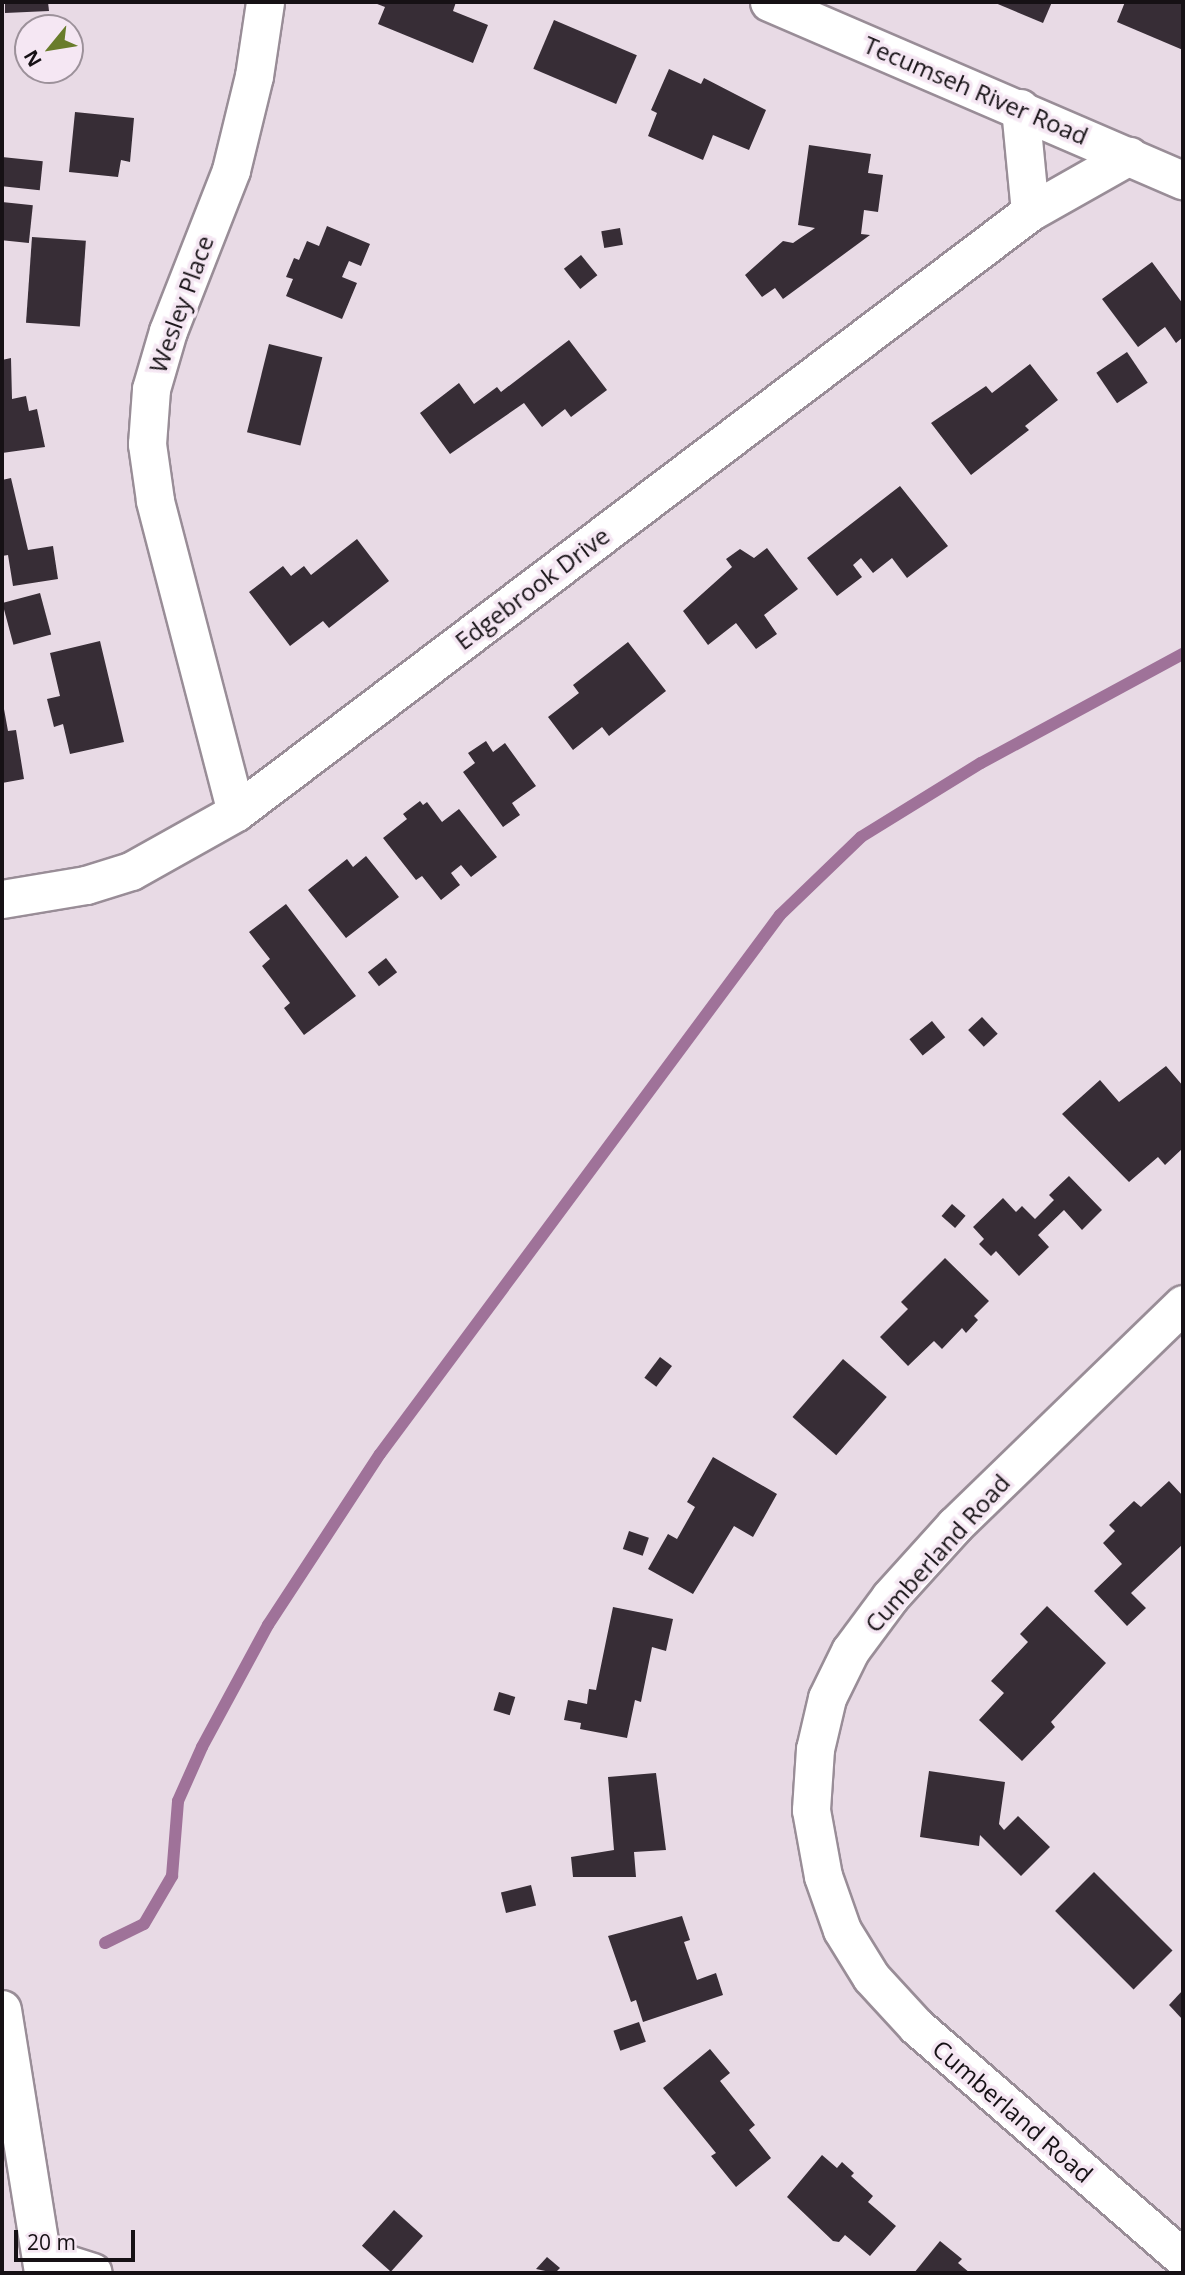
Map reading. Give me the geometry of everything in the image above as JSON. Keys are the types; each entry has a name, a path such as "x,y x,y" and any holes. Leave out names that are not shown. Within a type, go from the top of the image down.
{"main road":[{"path":"2,2010 43,2265 93,2273"}],"street":[{"name":"Wesley Place","path":"236,812 155,500 147,444 151,389 167,331 231,170 254,76 265,2"},
{"name":"Tecumseh River Road","path":"769,2 1183,180"},
{"path":"1020,108 1030,212"},
{"name":"Edgebrook Drive","path":"2,899 86,885 131,872 236,812 1030,212 1129,156"},
{"name":"Cumberland Road","path":"1183,1304 955,1525 882,1608 850,1651 828,1698 815,1749 811,1810 823,1876 842,1930 871,1977 916,2026 1183,2258"}],"building":[{"path":"5,2 48,2 49,11 5,13"},
{"path":"372,2 456,2 453,11 488,25 473,63 378,24 385,7"},
{"path":"993,2 1052,2 1043,23"},
{"path":"1125,2 1183,2 1183,50 1117,22"},
{"path":"554,20 637,55 616,104 533,69"},
{"path":"669,69 701,84 704,78 766,110 749,150 713,135 703,160 648,136 657,113 651,110"},
{"path":"75,112 134,118 130,162 121,160 118,177 69,172"},
{"path":"809,145 871,154 868,173 883,175 878,212 864,210 861,234 870,235 783,299 775,288 762,297 745,275 783,241 793,243 815,228 798,225"},
{"path":"2,157 43,161 40,190 2,186"},
{"path":"2,202 33,205 29,243 2,240"},
{"path":"327,226 370,244 361,266 349,261 342,277 357,283 342,319 286,296 293,279 286,277 294,258 299,260 307,241 319,246"},
{"path":"620,228 623,245 604,248 601,231"},
{"path":"32,237 86,241 80,327 26,323"},
{"path":"581,255 597,275 580,289 564,269"},
{"path":"1152,262 1183,304 1183,337 1176,343 1165,327 1138,347 1102,299"},
{"path":"569,340 607,390 571,417 565,409 542,427 524,403 450,454 420,413 459,383 474,404 497,387 501,392"},
{"path":"269,344 322,357 300,446 247,432"},
{"path":"1127,352 1148,383 1117,403 1096,373"},
{"path":"11,358 12,399 26,396 29,411 37,409 45,447 2,453 2,360"},
{"path":"1030,364 1058,400 1025,426 1029,430 971,475 931,423 986,386 992,393"},
{"path":"11,478 28,550 53,546 58,579 13,586 8,555 2,556 2,480"},
{"path":"900,486 948,546 907,578 892,558 873,573 861,558 853,565 862,577 837,596 807,558"},
{"path":"357,539 389,581 329,628 323,621 290,646 249,592 283,566 291,576 304,566 311,575"},
{"path":"767,548 798,589 764,615 777,634 756,649 736,623 708,645 683,611 732,567 726,559 740,549 754,558"},
{"path":"40,593 51,635 13,645 2,603"},
{"path":"100,641 124,742 70,754 63,724 54,727 47,699 60,696 50,653"},
{"path":"628,642 666,691 609,736 602,727 573,750 548,717 579,693 573,685"},
{"path":"2,698 8,731 16,730 24,779 2,783"},
{"path":"486,741 493,752 505,743 536,786 512,803 520,815 503,827 463,772 475,763 468,753"},
{"path":"420,801 423,805 427,802 442,822 459,809 497,857 471,877 461,865 451,873 460,885 441,900 422,876 416,880 383,838 407,819 403,814"},
{"path":"366,856 399,897 346,938 308,890 347,859 353,867"},
{"path":"286,904 356,996 304,1035 284,1008 290,1003 262,966 270,959 249,932"},
{"path":"386,958 397,972 379,986 368,972"},
{"path":"982,1017 998,1034 984,1047 968,1030"},
{"path":"932,1021 945,1037 923,1056 909,1039"},
{"path":"1166,1066 1183,1086 1183,1148 1165,1165 1158,1157 1129,1182 1062,1114 1100,1080 1119,1102"},
{"path":"1069,1176 1102,1210 1082,1230 1064,1210 1038,1235 1049,1247 1019,1276 996,1251 991,1256 979,1244 984,1239 973,1227 1003,1198 1016,1212 1022,1206 1035,1219 1054,1200 1049,1195"},
{"path":"952,1204 966,1216 955,1228 942,1216"},
{"path":"945,1258 989,1301 974,1316 978,1320 966,1333 962,1328 942,1349 934,1341 908,1366 880,1337 908,1309 901,1302"},
{"path":"660,1357 672,1366 656,1387 644,1378"},
{"path":"843,1359 887,1397 836,1455 792,1417"},
{"path":"713,1457 777,1494 753,1537 734,1526 693,1594 648,1569 668,1534 677,1539 695,1507 687,1502"},
{"path":"1169,1481 1183,1496 1183,1544 1131,1593 1146,1608 1127,1626 1094,1591 1122,1564 1103,1543 1115,1531 1109,1525 1134,1501 1141,1507"},
{"path":"629,1531 649,1538 643,1556 623,1549"},
{"path":"1047,1606 1106,1663 1051,1722 1055,1727 1022,1761 979,1720 1004,1693 991,1681 1028,1642 1020,1634"},
{"path":"613,1607 673,1619 666,1651 652,1647 641,1702 635,1700 627,1738 580,1729 581,1723 564,1720 568,1700 587,1704 589,1689 596,1690"},
{"path":"499,1692 515,1697 510,1715 493,1710"},
{"path":"929,1771 1005,1782 999,1824 1004,1830 1018,1816 1050,1847 1021,1876 980,1835 979,1846 920,1837"},
{"path":"656,1773 666,1850 634,1852 636,1877 573,1877 571,1857 614,1850 608,1777"},
{"path":"1094,1872 1172,1950 1134,1989 1055,1911"},
{"path":"531,1885 536,1905 506,1913 501,1892"},
{"path":"682,1916 690,1940 684,1942 697,1980 716,1973 723,1995 643,2022 636,2000 631,2002 608,1936"},
{"path":"1183,1990 1183,2020 1169,2005"},
{"path":"639,2022 646,2042 620,2051 613,2031"},
{"path":"710,2049 730,2073 720,2081 755,2125 749,2130 771,2158 736,2187 711,2156 716,2153 663,2088"},
{"path":"822,2155 837,2168 842,2162 854,2173 851,2176 873,2196 868,2202 896,2226 870,2256 845,2235 839,2242 833,2241 787,2197"},
{"path":"394,2210 423,2236 391,2272 362,2246"},
{"path":"940,2241 962,2259 958,2263 970,2273 914,2273"},
{"path":"547,2257 560,2268 555,2273 536,2269"}],"waterway":[{"path":"105,1943 144,1924 172,1876 178,1801 202,1747 268,1625 380,1454 780,915 861,837 981,763 1183,654"}]}
